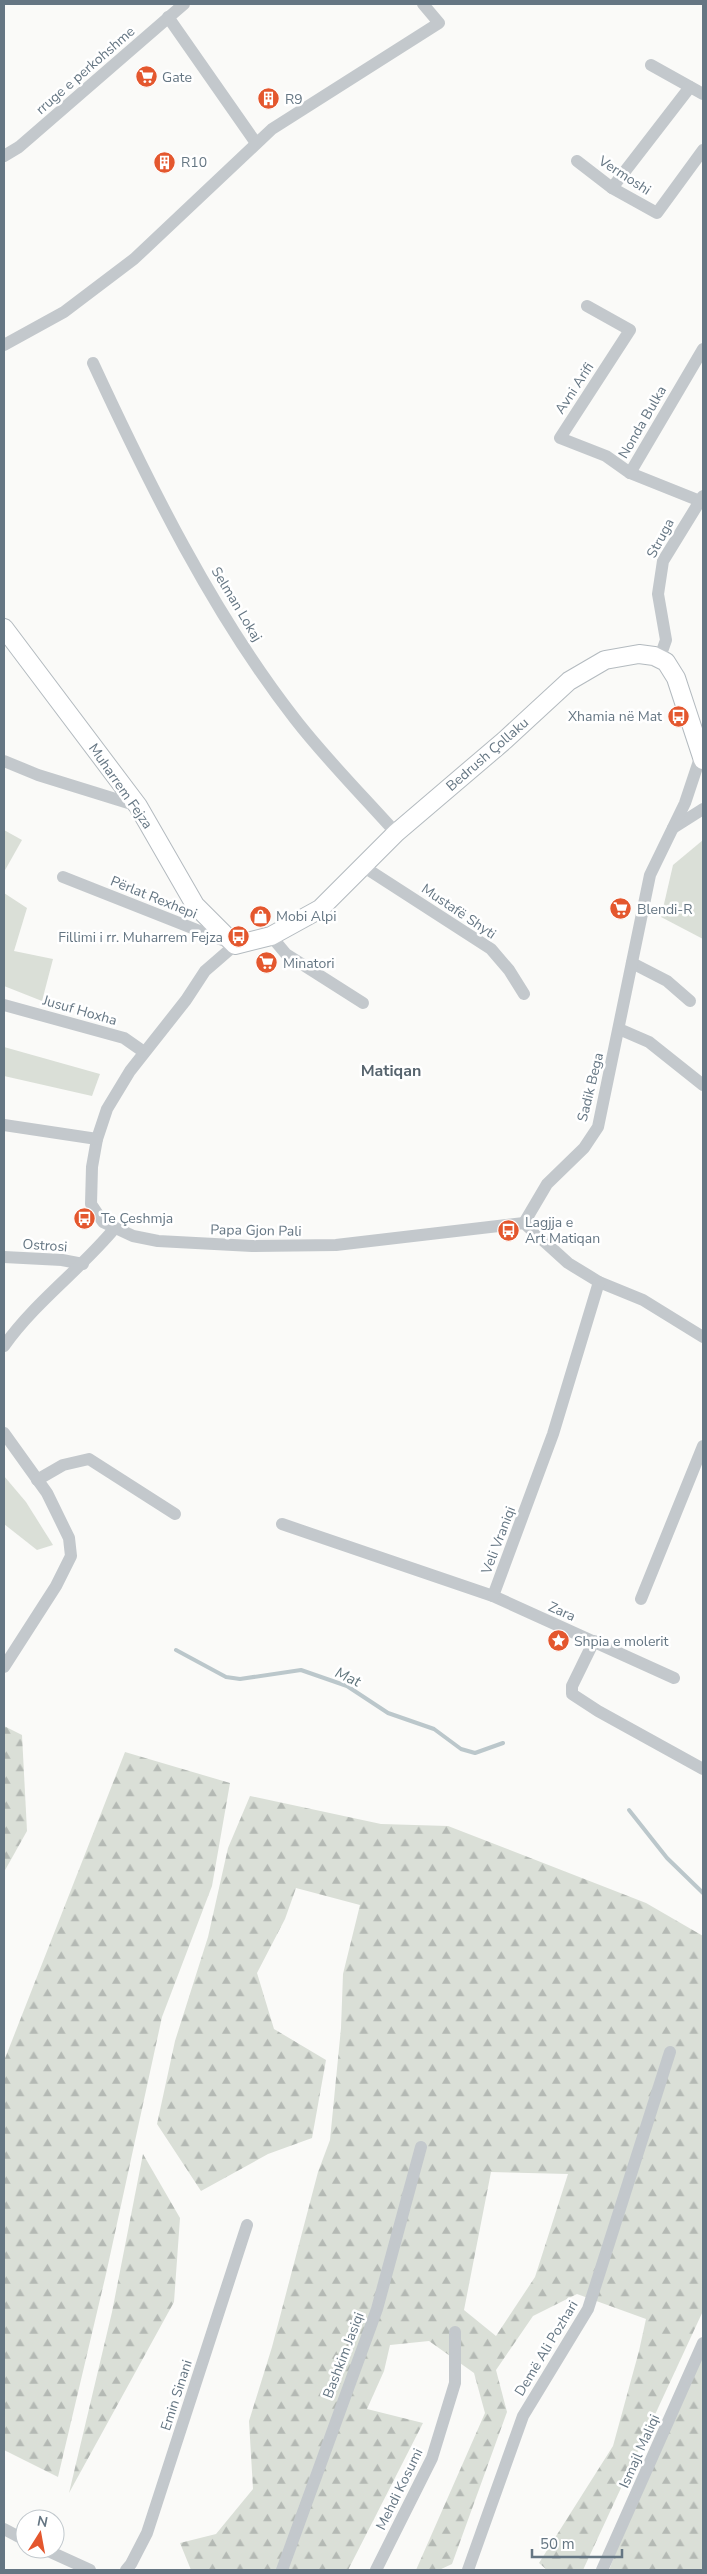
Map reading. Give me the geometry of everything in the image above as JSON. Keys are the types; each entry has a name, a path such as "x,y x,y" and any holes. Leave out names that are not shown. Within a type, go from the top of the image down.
{"street":[{"name":"rruge e perkohshme","path":"4,156 19,147 184,4"},
{"path":"4,346 64,312 134,259 256,143 294,113 439,23 422,4"},
{"path":"168,18 256,143"},
{"path":"651,65 703,94"},
{"path":"612,188 690,87"},
{"name":"Vermoshi","path":"576,161 612,188 657,213 703,150"},
{"name":"Avni Arifi","path":"587,306 630,330 560,438 606,456 630,473"},
{"name":"Nonda Bulka","path":"701,498 630,473 703,348"},
{"name":"Selman Lokaj","path":"93,363 132,448 216,601 253,661 296,720 396,833"},
{"name":"Struga","path":"660,657 666,640 658,594 660,572 667,552 701,498"},
{"name":"Muharrem Fejza","path":"4,628 138,806 195,904 234,945"},
{"name":"Bedrush Çollaku","path":"234,945 271,936 320,908 364,867 396,833 505,740 576,676 612,657 639,654 660,657"},
{"path":"660,657 672,668 702,757"},
{"name":"Sadik Bega","path":"524,1224 547,1184 584,1148 598,1127 650,875 673,828 702,757"},
{"path":"4,760 38,775 138,806"},
{"path":"673,828 703,809"},
{"name":"Mustafë Shyti","path":"364,867 490,949 509,970 524,994"},
{"name":"Përlat Rexhepi","path":"63,877 234,945"},
{"path":"271,936 286,954 363,1002"},
{"name":"Papa Gjon Pali","path":"234,945 205,971 186,1000 130,1071 107,1109 97,1139 92,1167 91,1204 103,1222 133,1236 158,1241 252,1246 317,1246 524,1224"},
{"path":"632,963 667,981 690,1001"},
{"name":"Jusuf Hoxha","path":"4,1005 124,1038 144,1052"},
{"path":"619,1029 649,1042 703,1085"},
{"path":"4,1125 97,1139"},
{"path":"524,1224 568,1263 599,1282 643,1300 703,1337"},
{"path":"4,1346 36,1308 83,1264 114,1228"},
{"name":"Ostrosi","path":"4,1257 62,1260 83,1264"},
{"name":"Veli Vraniqi","path":"282,1524 493,1596 554,1434 599,1282"},
{"path":"4,1433 47,1493 69,1538 71,1556 13,1655 4,1667"},
{"path":"641,1599 703,1446"},
{"path":"37,1480 63,1465 89,1458 175,1514"},
{"name":"Zara","path":"493,1596 674,1678"},
{"path":"594,1641 572,1686 572,1694 598,1711 703,1769"},
{"name":"Demë Ali Pozhari","path":"468,2570 523,2416 588,2308 670,2052"},
{"name":"Bashkim Jasiqi","path":"282,2570 377,2309 421,2147"},
{"name":"Emin Sinani","path":"126,2570 147,2533 247,2225"},
{"name":"Mehdi Kosumi","path":"376,2570 432,2458 455,2383 455,2332"},
{"name":"Ismajl Maliqi","path":"602,2570 703,2343"},
{"path":"65,2559 90,2570"}],"green space":[{"path":"4,830 22,840 4,872"},
{"path":"703,840 703,939 661,917 673,865"},
{"path":"4,893 27,908 14,951 53,959 42,1001 4,986"},
{"path":"4,1047 100,1074 92,1096 4,1076"},
{"path":"4,1476 26,1502 53,1545 37,1550 4,1524"},
{"path":"4,1726 22,1735 27,1831 4,1872"},
{"path":"125,1752 230,1783 212,1886 162,2017 106,2274 58,2477 4,2450 4,2061"},
{"path":"250,1796 381,1824 448,1826 646,1903 703,1936 703,2311 583,2570 547,2570 539,2563 613,2446 646,2319 577,2294 533,2316 496,2370 507,2412 452,2564 439,2570 416,2570 485,2413 474,2373 429,2341 390,2345 384,2371 367,2409 423,2423 348,2570 191,2570 180,2543 216,2534 253,2489 249,2421 272,2347 318,2172 330,2140 341,2028 343,1974 360,1905 296,1888 285,1919 257,1973 274,2029 326,2060 312,2138 268,2154 201,2191 157,2124 175,2041 208,1937 228,1848","holes":["491,2172 568,2174 535,2277 496,2336 464,2310"]},
{"path":"143,2154 180,2218 174,2302 69,2493 112,2312"},
{"path":"703,2350 703,2570 609,2570 657,2447"}],"waterway":[{"name":"Mat","path":"176,1650 226,1677 240,1679 301,1670 347,1686 388,1713 434,1729 461,1749 475,1753 503,1743"},
{"name":"Mat","path":"629,1810 667,1858 703,1893"}],"place":[{"name":"Gate","path":"146,77"},
{"name":"R9","path":"269,99"},
{"name":"R10","path":"165,162"},
{"name":"Xhamia në Mat","path":"678,716"},
{"name":"Blendi-R","path":"621,909"},
{"name":"Mobi Alpi","path":"260,916"},
{"name":"Fillimi i rr. Muharrem Fejza","path":"239,937"},
{"name":"Minatori","path":"267,963"},
{"name":"Te Çeshmja","path":"85,1218"},
{"name":"Lagjja e Art Matiqan","path":"509,1230"},
{"name":"Shpia e molerit","path":"558,1641"}],"district":[{"name":"Matiqan","path":"391,1070"}]}
